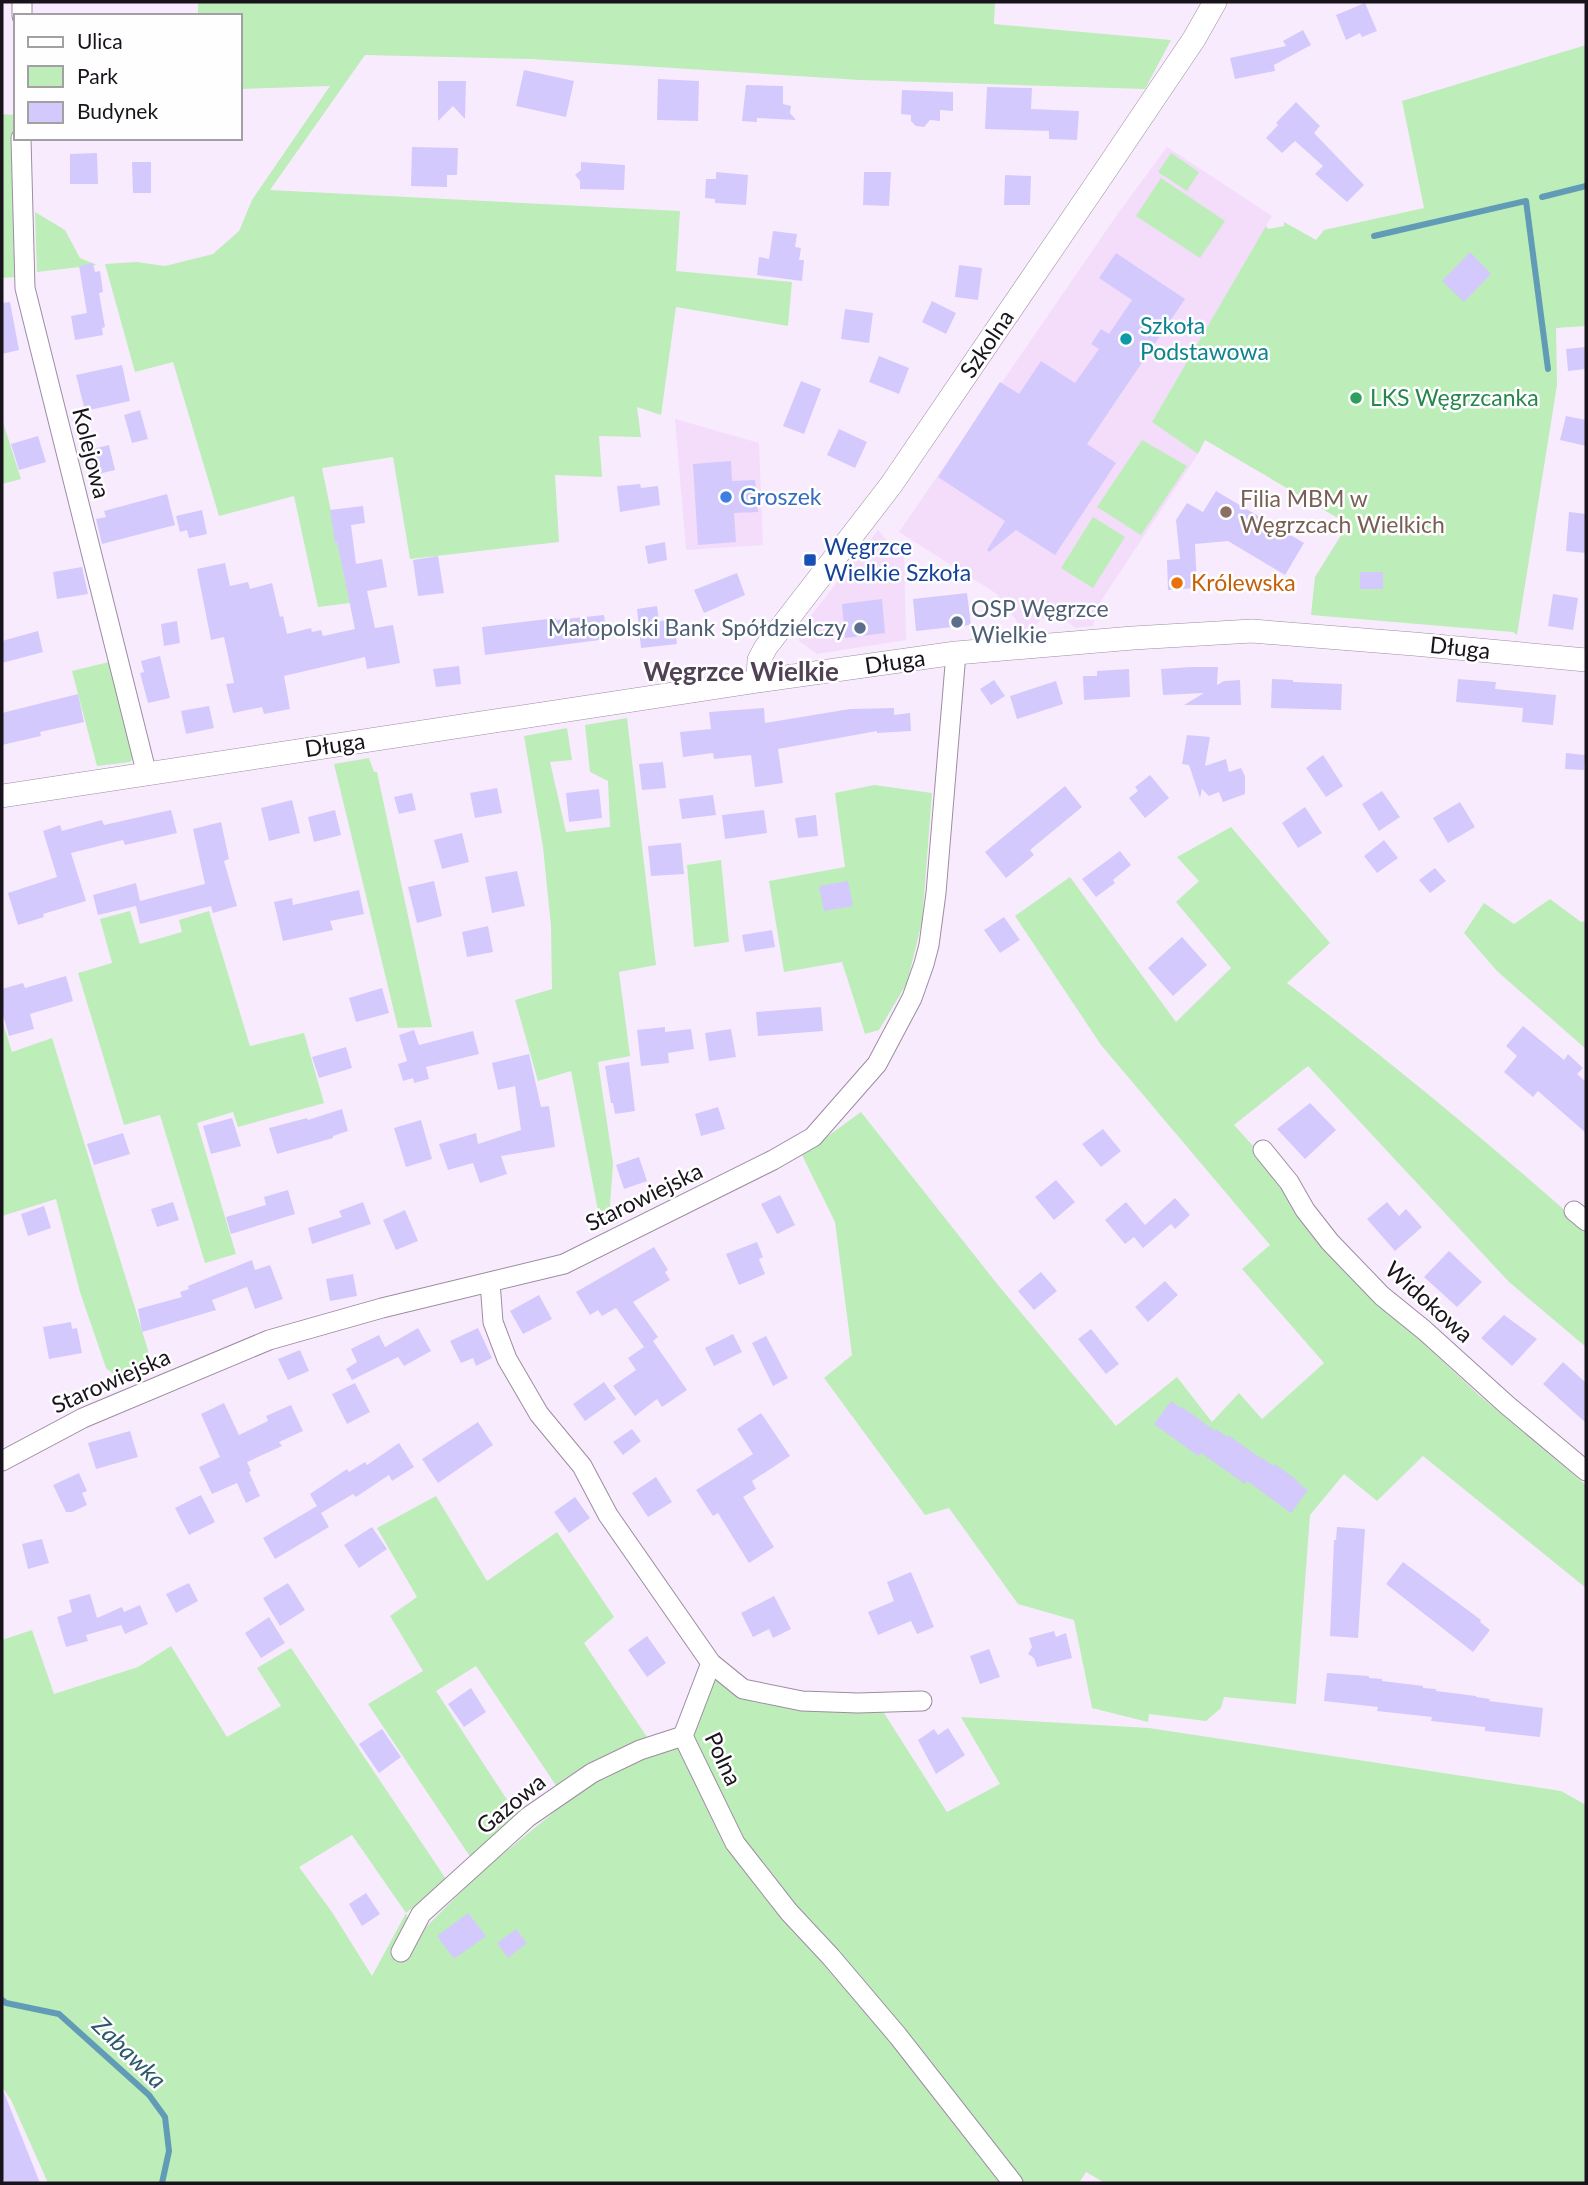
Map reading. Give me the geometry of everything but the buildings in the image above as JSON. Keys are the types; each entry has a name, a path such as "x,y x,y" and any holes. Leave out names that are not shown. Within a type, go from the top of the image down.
{"street":[{"name":"Szkolna","path":"758,681 759,660 766,647 891,485 1194,39 1215,2"},
{"name":"Kolejowa","path":"21,140 25,288 147,775"},
{"name":"Długa","path":"2,796 956,653 1252,631 1586,660"},
{"name":"Starowiejska","path":"2,1461 83,1418 269,1340 382,1308 564,1264 773,1160 813,1137 877,1064 912,998 929,945 936,893 956,653"},
{"name":"Widokowa","path":"1263,1150 1289,1182 1305,1210 1330,1242 1382,1296 1586,1471"},
{"path":"490,1282 493,1322 514,1370 539,1414 582,1466 608,1516 711,1663 743,1689 803,1702 922,1701"},
{"name":"Polna","path":"711,1663 683,1735 735,1843 789,1912 898,2036 1013,2183"},
{"name":"Gazowa","path":"401,1952 421,1914 528,1817 592,1773 640,1750 683,1735"}],"shaded area":[{"path":"1167,147 1272,216 1152,422 1198,454 1097,607 1093,626 1075,628 1058,614 1041,619 1033,629 1023,630 997,594 899,532 1119,212"},
{"path":"675,419 759,443 763,545 686,550"},
{"path":"878,530 890,545 904,553 906,640 817,654 799,641 799,631"}],"green space":[{"path":"198,2 995,2 994,24 1171,40 1145,89 860,80 531,59 365,55 270,190 680,211 676,271 792,282 788,326 676,307 661,415 637,407 641,437 599,436 602,477 555,475 559,542 410,559 393,457 322,468 350,603 318,607 294,496 219,516 173,362 135,372 105,264 137,262 165,266 213,254 239,231 252,200 330,86 242,89 242,14 198,14"},
{"path":"1586,45 1586,329 1585,326 1556,328 1557,385 1517,635 1513,632 1311,615 1315,577 1348,524 1205,440 1198,454 1152,422 1266,226 1268,229 1284,226 1284,222 1316,240 1324,230 1424,208 1402,101"},
{"path":"2,114 14,115 15,277 2,278"},
{"path":"1171,153 1199,172 1187,191 1158,172"},
{"path":"1161,178 1225,221 1200,258 1136,216"},
{"path":"35,212 65,230 80,258 97,265 37,272"},
{"path":"2,419 21,479 2,484"},
{"path":"1142,440 1187,466 1141,535 1097,507"},
{"path":"1093,517 1125,537 1093,588 1061,568"},
{"path":"109,662 134,757 130,762 97,766 72,671"},
{"path":"627,718 656,965 619,972 630,1056 598,1062 613,1163 609,1220 600,1221 571,1071 538,1081 515,1000 552,989 551,926 543,847 524,736 567,728 572,760 550,762 566,832 610,827 608,781 590,772 585,725"},
{"path":"369,758 374,772 377,772 432,1027 398,1028 334,764"},
{"path":"874,785 932,793 922,922 907,983 879,1030 865,1034 842,962 784,972 769,881 845,867 835,793"},
{"path":"1231,827 1330,943 1287,983 1439,1103 1586,1229 1586,1347 1509,1282 1308,1066 1234,1125 1254,1147 1351,1276 1480,1396 1586,1485 1586,1588 1423,1456 1377,1501 1344,1474 1310,1515 1296,1704 1224,1697 1221,1708 1206,1721 1149,1714 1148,1722 1092,1708 1074,1620 1018,1604 949,1508 925,1515 824,1378 852,1355 835,1222 802,1155 861,1112 998,1285 1116,1426 1177,1377 1212,1422 1239,1393 1262,1419 1324,1363 1242,1269 1270,1245 1101,1045 1015,916 1070,877 1176,1022 1231,968 1176,902 1199,881 1177,857"},
{"path":"721,860 729,942 694,947 687,865"},
{"path":"1550,899 1581,922 1586,921 1586,1049 1497,971 1464,933 1484,903 1514,924"},
{"path":"130,911 140,944 182,932 179,920 209,911 250,1046 304,1033 324,1103 238,1127 233,1112 197,1123 236,1254 205,1263 160,1115 124,1125 78,973 112,963 100,919"},
{"path":"2,1020 12,1052 52,1038 155,1373 119,1379 106,1368 80,1292 56,1199 2,1216"},
{"path":"436,1496 487,1581 557,1532 614,1617 584,1643 649,1740 557,1787 476,1666 436,1691 519,1818 471,1858 368,1704 423,1671 390,1616 417,1597 377,1528"},
{"path":"32,1630 54,1694 138,1667 171,1646 227,1737 281,1706 257,1668 291,1648 446,1879 406,1913 414,1939 483,1870 564,1804 624,1764 685,1743 708,1684 717,1680 753,1702 820,1711 884,1713 947,1812 1000,1784 961,1717 1149,1728 1561,1791 1586,1805 1586,2183 1105,2183 1086,2172 1079,2183 48,2183 11,2100 2,2087 2,1640","holes":["352,1835 406,1913 372,1976 332,1912 299,1867"]}],"waterway":[{"path":"1542,197 1586,186"},
{"path":"1374,236 1526,201 1548,369"},
{"name":"Zabawka","path":"2,2000 59,2014 149,2095 165,2117 169,2151 162,2183"}],"place":[{"name":"Szkoła Podstawowa","path":"1126,339"},
{"name":"LKS Węgrzcanka","path":"1356,398"},
{"name":"Groszek","path":"726,497"},
{"name":"Filia MBM w Węgrzcach Wielkich","path":"1226,512"},
{"name":"Węgrzce Wielkie Szkoła","path":"810,560"},
{"name":"Królewska","path":"1177,583"},
{"name":"OSP Węgrzce Wielkie","path":"957,622"},
{"name":"Małopolski Bank Spółdzielczy","path":"860,628"}],"district":[{"name":"Węgrzce Wielkie","path":"741,672"}]}
